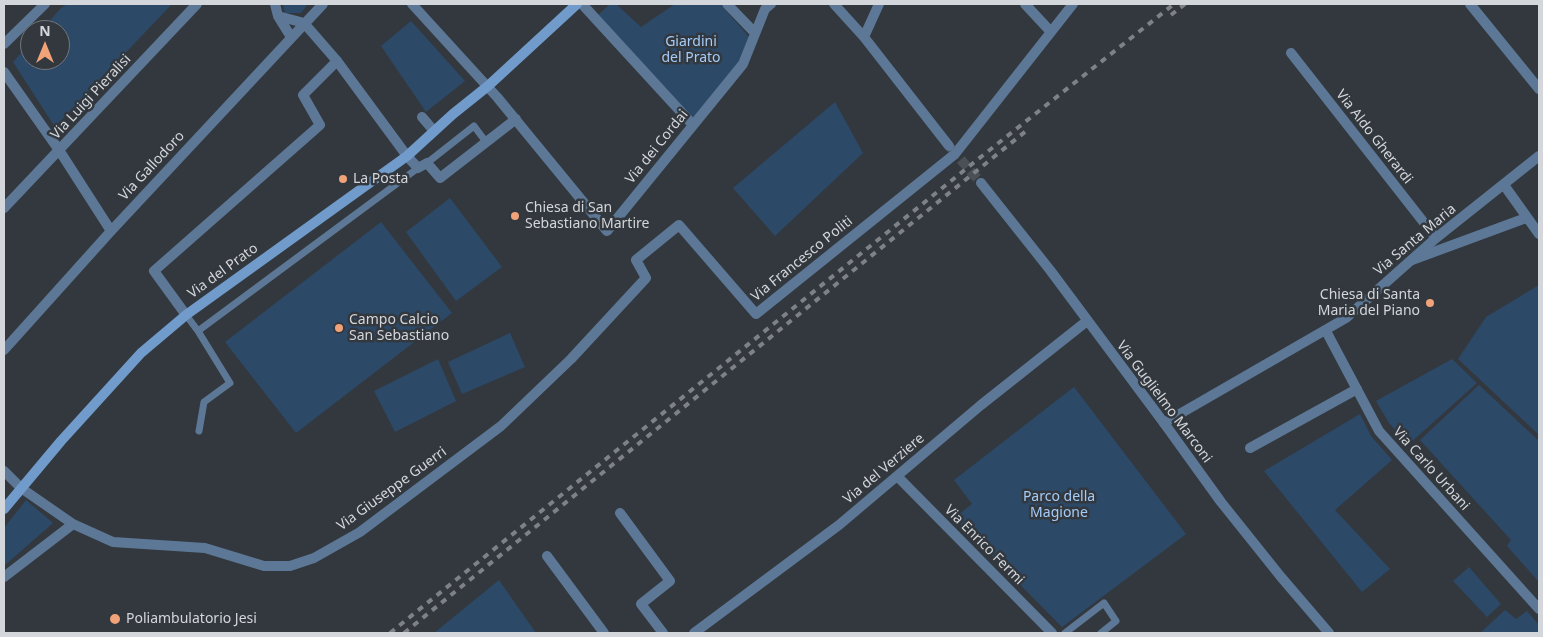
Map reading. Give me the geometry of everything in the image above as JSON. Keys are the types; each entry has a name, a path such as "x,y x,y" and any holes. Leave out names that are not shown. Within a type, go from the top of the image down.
{"main road":[{"name":"Via del Prato","path":"4,509 67,434 141,353 186,315 407,156 488,86 577,4"}],"street":[{"path":"4,44 45,4"},
{"name":"Via Luigi Pieralisi","path":"4,208 197,4"},
{"path":"275,4 278,16 291,37"},
{"name":"Via Gallodoro","path":"4,350 111,231 323,4"},
{"path":"278,16 304,23 337,61 407,156 440,178 516,119 412,4"},
{"path":"582,4 693,125"},
{"path":"727,4 755,33"},
{"name":"Via dei Cordai","path":"516,119 607,231 742,64 765,9 770,4"},
{"path":"834,4 864,36 952,150 1073,4"},
{"path":"864,36 879,4"},
{"path":"1025,4 1051,32"},
{"path":"1470,4 1539,89"},
{"name":"Via Aldo Gherardi","path":"1291,53 1436,238"},
{"path":"186,315 154,271 320,125 303,95 337,61"},
{"path":"4,72 59,150 111,231"},
{"path":"422,117 434,131"},
{"name":"Via Francesco Politi","path":"636,260 680,225 756,314 952,150"},
{"name":"Via Santa Maria","path":"1164,423 1346,318 1436,238 1539,156"},
{"name":"Via Guglielmo Marconi","path":"981,184 1050,270 1221,502 1329,633"},
{"path":"1504,185 1539,234"},
{"path":"1409,261 1526,218"},
{"name":"Via Giuseppe Guerri","path":"4,471 21,488 74,524 113,542 205,548 264,566 290,566 314,558 360,532 501,426 570,359 646,278 636,260"},
{"name":"Via del Verziere","path":"694,633 838,525 976,409 1087,321"},
{"name":"Via Carlo Urbani","path":"1326,331 1379,431 1539,609"},
{"path":"1250,448 1357,390"},
{"name":"Via Enrico Fermi","path":"897,476 1052,633"},
{"path":"620,513 670,582 641,604 663,633"},
{"path":"4,577 74,524"},
{"path":"547,556 604,633"}],"lane":[{"path":"198,331 423,166 474,126 486,142"},
{"path":"186,315 230,383 204,402 199,431"},
{"path":"1065,633 1104,603 1116,621 1101,633"}],"green space":[{"path":"67,4 172,4 55,127 13,62 20,54 20,70 70,70 70,20 51,20"},
{"path":"283,4 308,4 301,13 285,13"},
{"name":"Giardini del Prato","path":"610,4 616,4 641,27 675,4 720,4 750,38 740,62 693,118 598,15"},
{"path":"411,21 465,81 426,112 381,46"},
{"path":"835,102 863,153 775,236 733,188"},
{"path":"450,198 502,267 456,301 406,232"},
{"name":"Campo Calcio San Sebastiano","path":"381,222 452,313 296,433 225,342"},
{"path":"1539,285 1539,435 1458,359 1486,317"},
{"path":"510,333 525,367 462,394 448,362"},
{"path":"438,359 456,401 395,432 374,391"},
{"path":"1452,359 1477,383 1408,445 1389,423 1376,401"},
{"path":"1479,385 1539,441 1539,582 1507,546 1511,540 1420,440"},
{"name":"Parco della Magione","path":"1074,387 1186,534 1062,627 954,518 972,504 954,480"},
{"path":"1360,414 1371,436 1392,460 1335,510 1390,569 1362,592 1264,471"},
{"path":"26,500 53,523 4,566 4,528"},
{"path":"1469,567 1501,604 1487,617 1453,581"},
{"path":"499,580 536,633 434,633"},
{"path":"1505,610 1516,619 1527,611 1539,625 1539,633 1480,633"}],"tunnel":[{"path":"951,148 981,183"}],"railway":[{"path":"390,633 977,160 1174,4"},
{"path":"1171,15 1185,4"},
{"path":"404,633 1026,131"}],"place":[{"name":"La Posta","path":"343,179"},
{"name":"Chiesa di San Sebastiano Martire","path":"515,216"},
{"name":"Chiesa di Santa Maria del Piano","path":"1430,303"},
{"name":"Campo Calcio San Sebastiano","path":"339,328"},
{"name":"Poliambulatorio Jesi","path":"115,619"}]}
